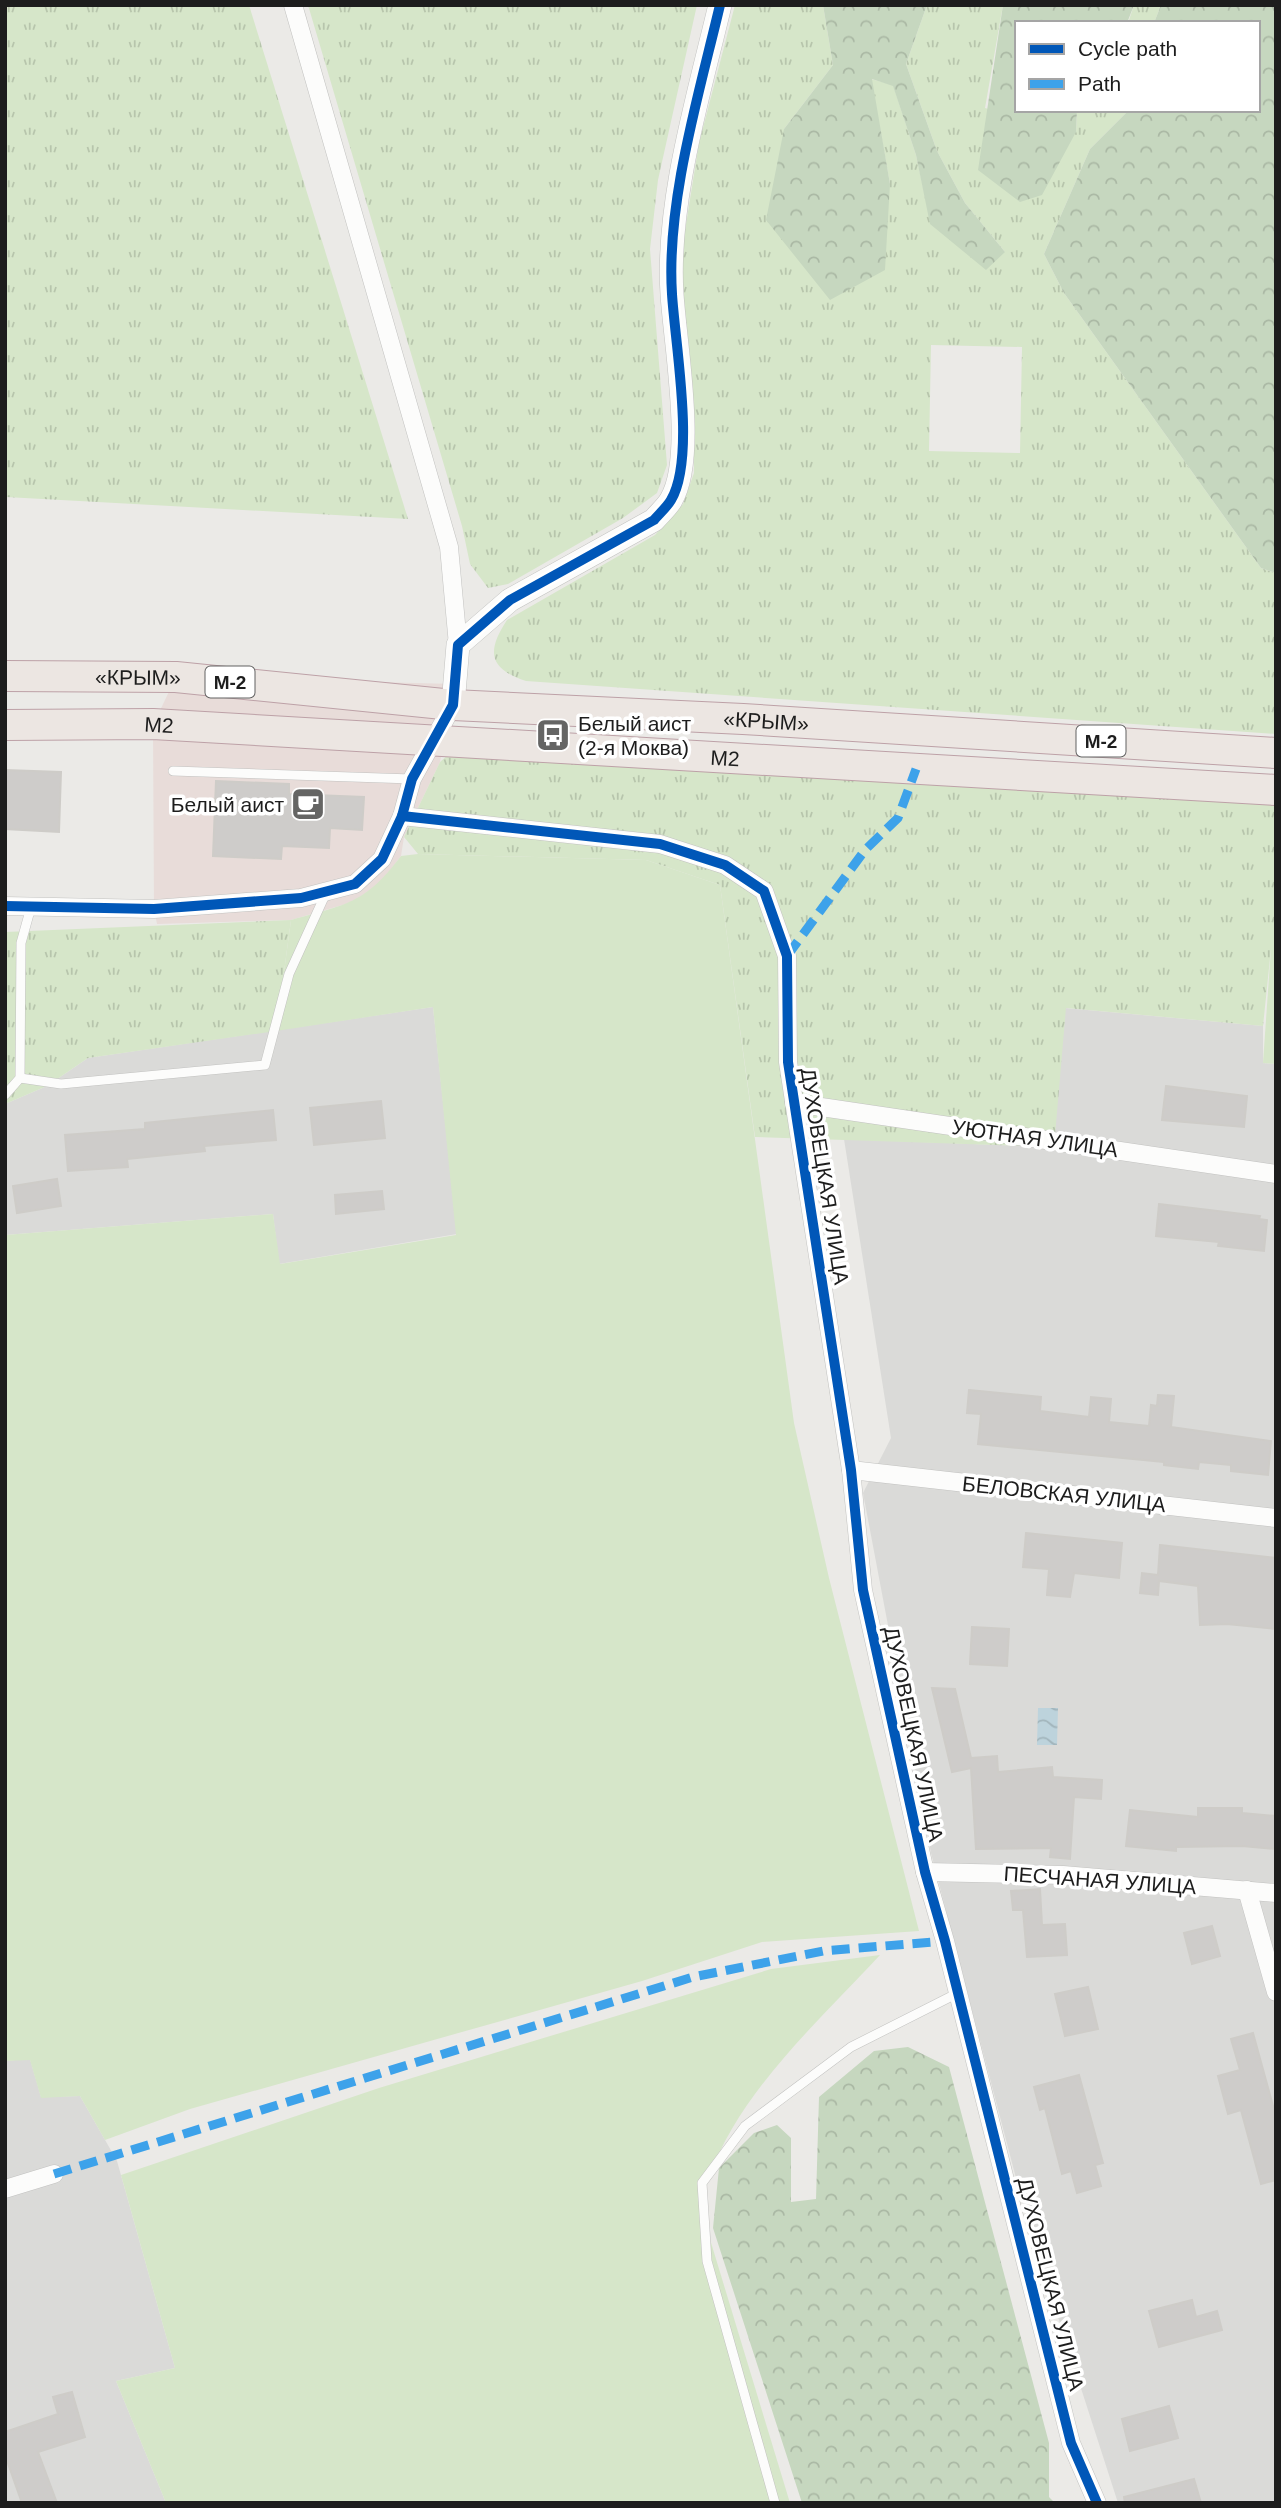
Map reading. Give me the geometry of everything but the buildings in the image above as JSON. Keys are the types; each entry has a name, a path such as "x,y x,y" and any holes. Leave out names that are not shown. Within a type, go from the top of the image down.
{"highway":[{"name":"«КРЫМ»","path":"5,676 176,677 453,705 743,719 1276,753"},
{"name":"М2","path":"5,725 153,724 1276,790"}],"street":[{"path":"5,906 154,909 301,898 355,884 382,859 402,816 412,779 453,705 458,645 449,547 293,5"},
{"path":"458,645 510,600 654,520 671,500 681,474 682,426 671,290 673,243 688,141 720,5"},
{"name":"ДУХОВЕЦКАЯ УЛИЦА","path":"402,816 660,844 725,865 764,891 787,956 788,1062 851,1470 863,1590 925,1872 1071,2443 1097,2503"},
{"name":"УЮТНАЯ УЛИЦА","path":"794,1103 1276,1174"},
{"name":"БЕЛОВСКАЯ УЛИЦА","path":"851,1470 1276,1518"},
{"name":"ПЕСЧАНАЯ УЛИЦА","path":"925,1872 1063,1875 1276,1893"},
{"path":"1247,1890 1276,1992"},
{"path":"5,2189 54,2174"}],"lane":[{"path":"173,771 412,779"},
{"path":"20,1078 61,1084 265,1065 289,974 328,891"},
{"path":"5,1095 20,1078 21,943 31,905"},
{"path":"775,2503 707,2261 702,2183 745,2126 851,2048 958,1993"}],"shaded area":[{"path":"176,677 455,684 440,762 404,837 401,856 380,884 353,902 291,920 157,924 154,909 153,725"},
{"path":"433,1007 457,1234 279,1264 273,1214 5,1235 5,1104 47,1086 88,1058"},
{"path":"1065,1008 1263,1026 1263,1063 1276,1064 1276,2503 1118,2503 1028,2224 931,1853 863,1493 891,1438 844,1139 1053,1147"},
{"path":"30,2059 41,2097 80,2096 117,2161 175,2368 116,2381 166,2503 5,2503 5,2061"}],"green space":[{"path":"5,5 249,5 408,519 6,497"},
{"path":"308,5 697,5 658,180 650,249 667,465 657,493 623,518 508,584 488,588 470,564 462,526"},
{"path":"735,5 823,5 833,65 784,129 890,184 871,79 893,85 916,155 931,224 1005,252 965,203 937,151 906,64 927,5 1003,5 985,108 1076,132 1077,112 1127,112 1090,149 1044,254 1064,293 1261,568 1276,573 1276,734 526,681 504,671 498,665 494,650 507,620 655,535 683,504 694,473 694,435 682,296 683,243 699,143","holes":["931,345 1022,347 1020,453 929,451"]},
{"path":"823,5 927,5 906,64 937,151 965,203 1005,252 986,270 930,224 916,155 893,86 872,79 890,184 885,270 830,300 766,220 784,129 833,65"},
{"path":"1003,5 1134,5 1128,21 1015,21 1015,112 1077,112 1076,132 1042,195 1020,202 978,170"},
{"path":"1134,5 1161,5 1155,21 1129,21"},
{"path":"1161,5 1276,5 1276,573 1261,568 1064,293 1044,254 1090,149 1127,112 1260,112 1260,21 1155,21"},
{"path":"471,734 1276,785 1276,948 1271,949 1263,1026 1066,1008 1054,1147 755,1137 720,885 646,860 418,854 404,837 440,762"},
{"path":"418,854 646,860 720,885 794,1423 829,1578 919,1931 762,1942 642,1981 190,2109 105,2140 80,2096 41,2098 30,2060 5,2061 5,1235 273,1214 280,1264 456,1235 433,1007 276,1031 291,920 353,900 376,884 401,856"},
{"path":"291,920 276,1031 88,1058 47,1086 5,1104 5,932"},
{"path":"1271,948 1276,948 1276,1064 1263,1063"},
{"path":"880,1955 807,2032 760,2087 722,2147 706,2189 706,2226 790,2503 166,2503 116,2381 175,2368 121,2175 379,2088 771,1969"},
{"path":"908,2047 949,2067 1049,2443 1049,2497 1055,2503 802,2503 713,2228 719,2168 754,2133 777,2125 791,2138 791,2202 816,2199 819,2097 874,2051"}],"water":[{"path":"1038,1708 1058,1708 1057,1745 1037,1745"}],"marked path":[{"path":"787,956 865,850 898,818 916,769"},
{"path":"54,2174 693,1977 823,1951 945,1941"}],"cycle path":[{"path":"5,906 154,909 301,898 355,884 382,859 402,816 412,779 453,705 458,645 510,600 654,520 671,500 678,481 683,430 672,294 674,223 686,149 720,5"},
{"path":"402,816 660,844 725,865 764,891 787,956 788,1062 851,1470 863,1590 925,1872 945,1941 1071,2443 1097,2503"}],"place":[{"name":"Белый аист (2-я Моква)","path":"553,735"},
{"name":"Белый аист","path":"308,804"}]}
